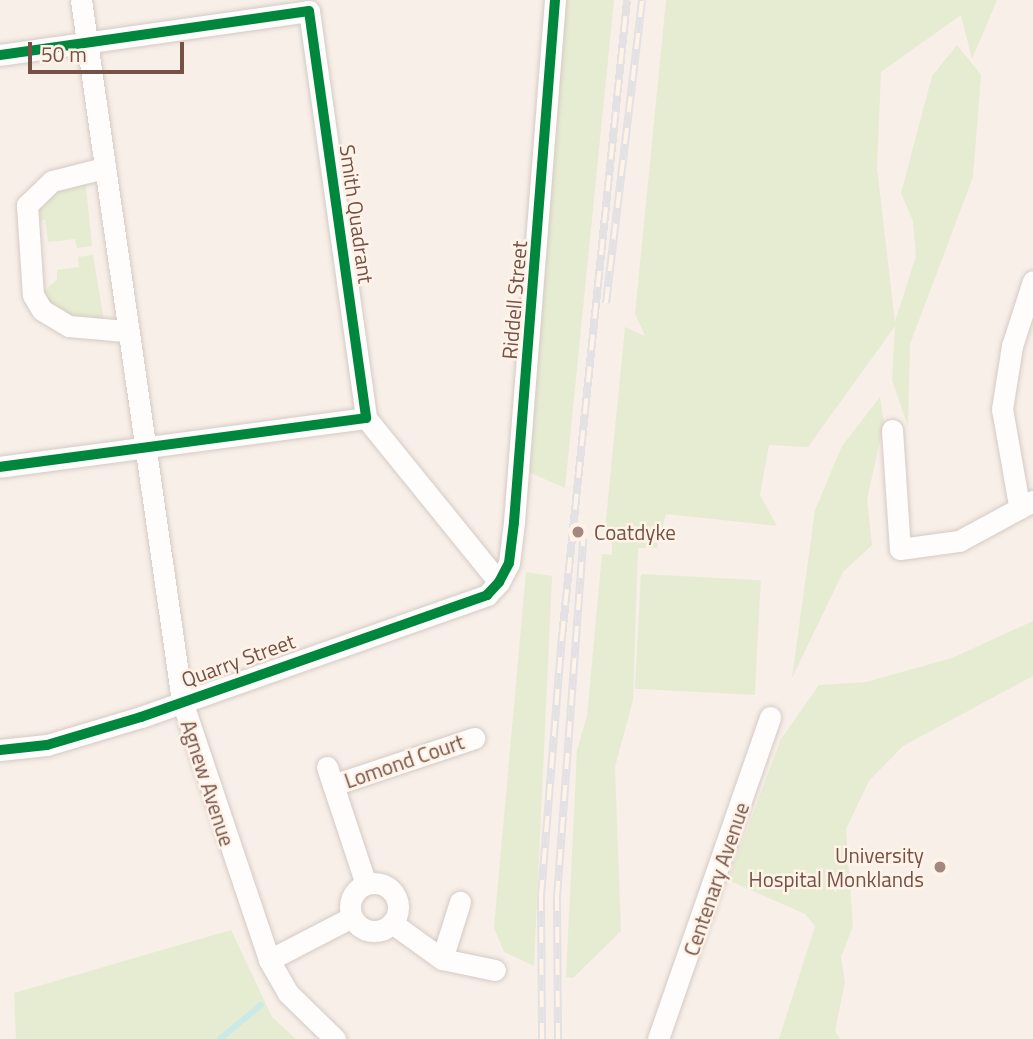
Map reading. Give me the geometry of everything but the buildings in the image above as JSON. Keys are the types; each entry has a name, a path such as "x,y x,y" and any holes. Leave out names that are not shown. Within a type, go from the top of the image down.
{"street":[{"name":"Agnew Avenue","path":"81,0 141,453 182,701 269,960 288,993 335,1039"},
{"name":"Riddell Street","path":"493,588 509,563 514,522 555,0"},
{"name":"Smith Quadrant","path":"0,55 316,6 366,418"},
{"path":"104,168 52,181 27,205 33,295 41,310 69,326 125,331"},
{"path":"892,430 900,549 959,541 1026,503 1002,409 1012,345 1033,281"},
{"path":"0,467 141,453 366,418 493,588"},
{"name":"Quarry Street","path":"0,750 47,746 182,701 493,588"},
{"name":"Centenary Avenue","path":"658,1039 770,717"},
{"name":"Lomond Court","path":"366,884 330,776 474,738"},
{"path":"366,884 382,884 395,893 399,909 393,923 371,931 352,917 354,894 366,884"},
{"path":"442,959 460,902"},
{"path":"269,960 352,917"},
{"path":"393,923 442,959 495,970"}],"green space":[{"path":"565,0 614,0 565,488 526,471"},
{"path":"666,0 997,0 972,59 961,15 881,72 877,168 895,322 916,256 913,221 901,193 932,76 957,45 981,75 973,177 910,344 908,427 892,380 895,326 808,447 769,445 760,495 777,526 666,514 657,548 638,548 633,700 615,767 621,931 573,978 566,977 577,750 587,716 602,554 612,555 612,541 604,540 625,327 645,336 635,314"},
{"path":"85,178 92,246 77,248 75,239 48,242 45,219 31,227 39,198"},
{"path":"93,255 105,326 72,321 39,295 57,280 57,270 79,267 78,257"},
{"path":"880,397 884,423 867,499 872,545 843,572 792,678 815,510 842,446"},
{"path":"526,572 552,576 534,966 504,952 494,928"},
{"path":"641,574 761,580 755,695 635,689"},
{"path":"1033,621 1033,676 903,746 869,781 846,829 853,926 841,957 845,982 835,1031 840,1039 779,1039 815,926 805,914 728,880 781,739 819,685 866,682 952,658"},
{"path":"231,930 272,1017 296,1039 16,1039 14,993"}],"waterway":[{"path":"220,1039 261,1005"}],"railway":[{"path":"542,1039 541,896 562,637 627,0"},
{"path":"606,303 642,0"},
{"path":"558,1039 557,897 583,539"}],"cycle path":[{"path":"0,750 47,745 141,717 487,595 499,582 509,563 514,522 555,0"},
{"path":"0,55 309,11 366,418 0,467"}],"place":[{"name":"Coatdyke","path":"578,532"},
{"name":"University Hospital Monklands","path":"940,867"}]}
